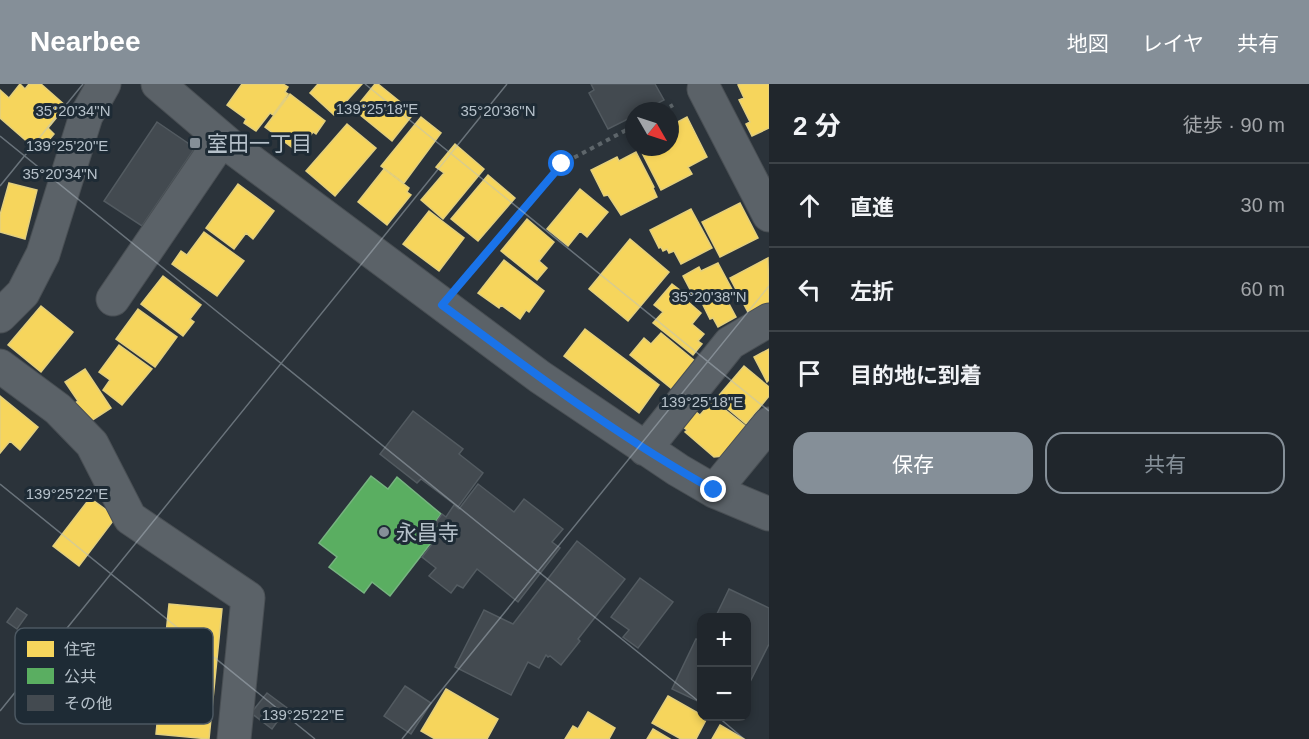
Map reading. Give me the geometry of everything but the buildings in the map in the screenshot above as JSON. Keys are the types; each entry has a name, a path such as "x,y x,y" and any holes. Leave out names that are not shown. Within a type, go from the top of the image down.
{"street":[{"path":"0,316 23,293 43,254 86,116 104,84"},
{"path":"158,84 222,139 540,377 645,449 714,490 769,514"},
{"path":"704,89 769,215"},
{"path":"113,299 222,139"},
{"path":"645,449 730,343 769,320"},
{"path":"0,366 58,409 92,444 130,518 248,598 234,739"},
{"path":"714,490 769,424"}],"path":[{"path":"442,305 562,164 625,131"}],"place":[{"name":"室田一丁目","path":"195,143"},
{"name":"永昌寺","path":"384,532"}],"route":[{"path":"562,164 442,305 540,377 645,449 714,490"}]}
